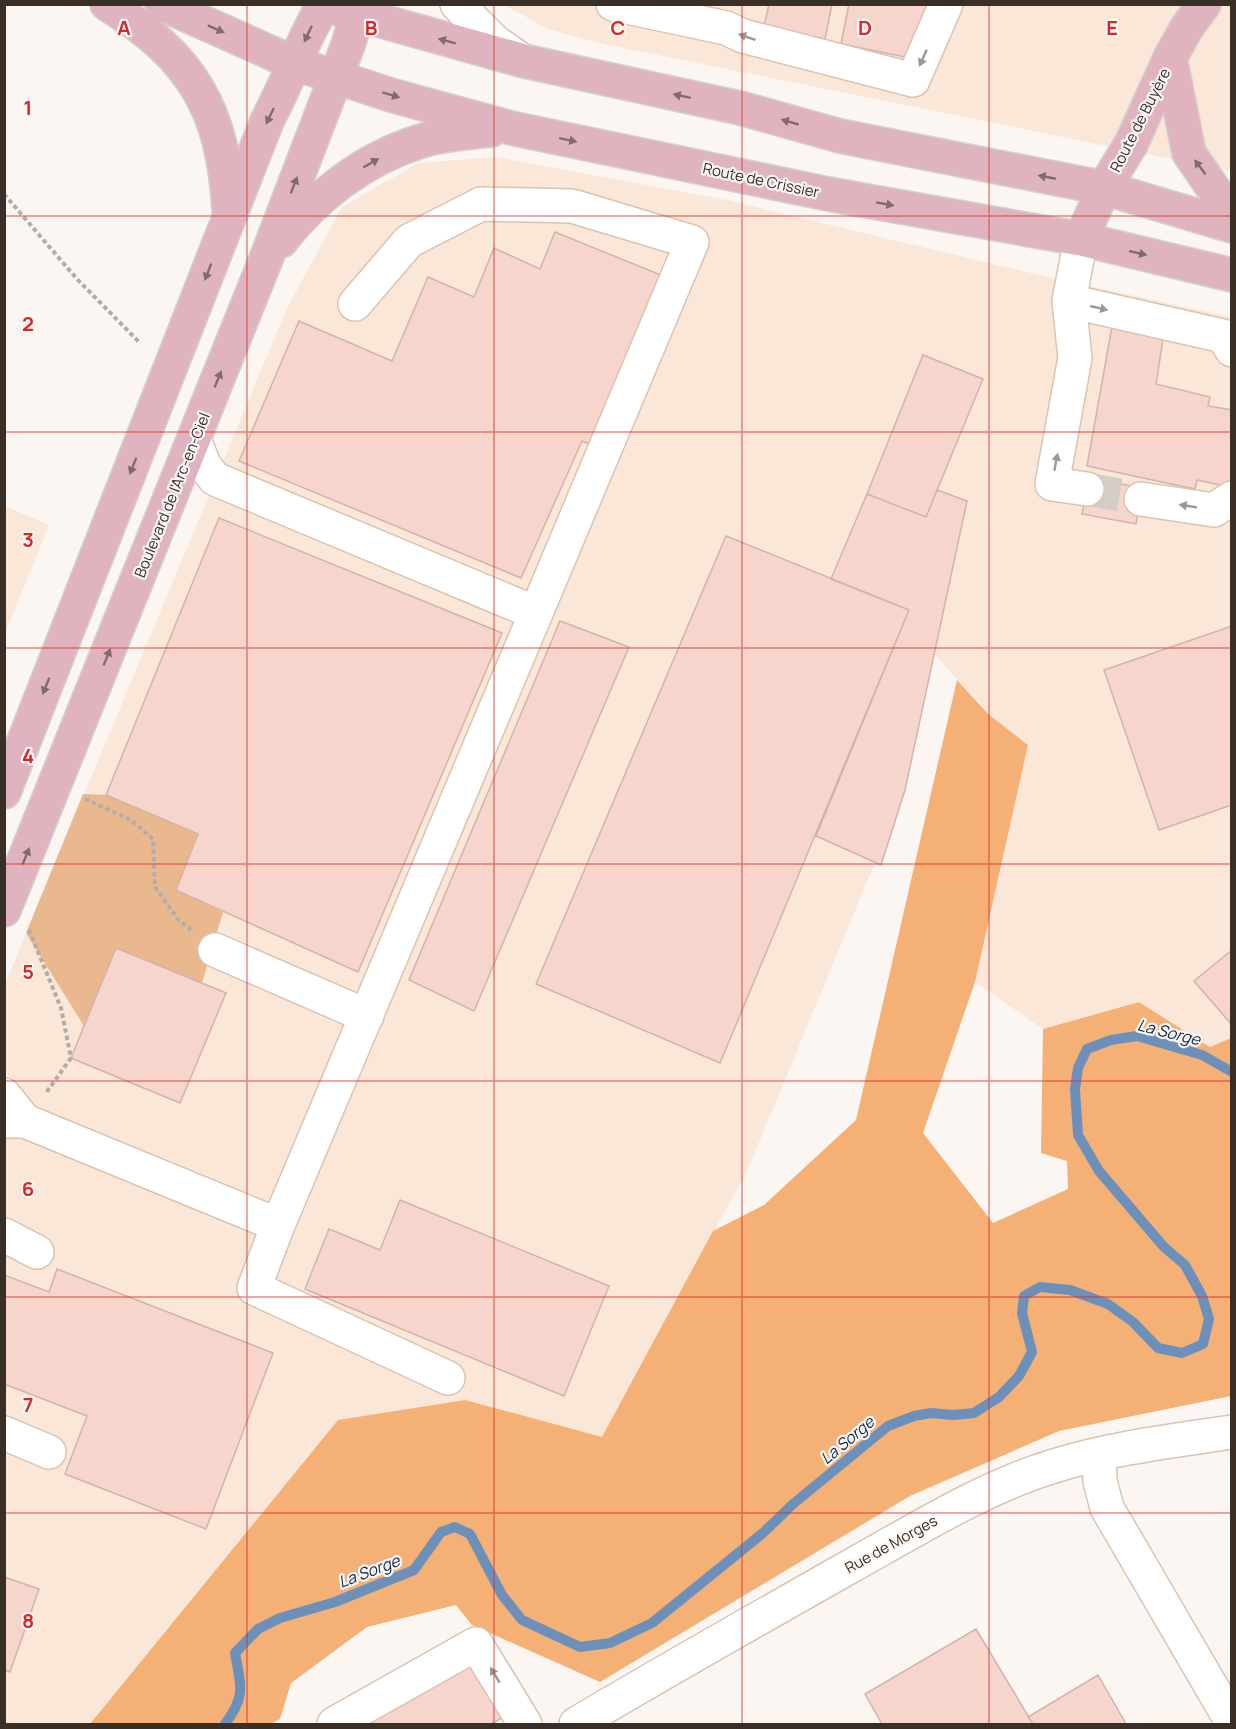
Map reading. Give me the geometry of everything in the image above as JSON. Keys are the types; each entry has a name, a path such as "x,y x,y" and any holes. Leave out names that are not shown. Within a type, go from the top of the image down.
{"main road":[{"path":"107,4 176,57 193,79 219,133 229,218"},
{"name":"Route de Crissier","path":"162,4 296,64 511,128 828,194 1081,239 1232,275"},
{"name":"Route de Buyère","path":"1081,239 1104,188 1131,144 1170,58 1186,29 1204,4"},
{"path":"4,792 267,121 322,5 358,10 524,62 740,108 840,136 1104,188 1232,226"},
{"name":"Boulevard de l'Arc-en-Ciel","path":"16,919 194,439 336,77 358,10"},
{"path":"1170,58 1189,153 1232,216"},
{"path":"266,259 293,225 322,196 390,153 419,141 511,128"}],"street":[{"path":"457,4 494,41 524,62"},
{"path":"612,4 726,28 743,36 913,80 946,4"},
{"path":"355,304 409,241 481,204 572,206 692,242 278,1225 254,1288 448,1378"},
{"path":"1081,239 1069,301 1076,358 1052,484 1087,489"},
{"path":"1069,301 1229,338"},
{"path":"194,439 204,465 215,479 536,613"},
{"path":"1141,499 1214,510 1232,498"},
{"path":"215,950 367,1016"},
{"path":"4,1095 15,1121 278,1225"},
{"path":"4,1235 38,1252"},
{"name":"Rue de Morges","path":"576,1725 681,1662 931,1522 1008,1484 1053,1466 1099,1454 1232,1432"},
{"path":"4,1433 49,1452"},
{"path":"1099,1454 1100,1481 1107,1508 1232,1722"},
{"path":"334,1725 476,1644 520,1723"}],"path":[{"path":"4,194 77,279 140,343"},
{"path":"83,799 131,820 153,839 155,887 178,919 215,950"},
{"path":"15,1121 71,1058 61,1008 16,919"}],"shaded area":[{"path":"505,5 1231,5 1231,171 599,43 548,29"},
{"path":"496,157 727,200 1043,276 1231,317 1231,1038 1211,1047 1139,1002 1043,1029 975,982 1028,745 987,713 928,647 905,790 748,1169 602,1438 465,1400 338,1420 90,1724 5,1724 4,1099 10,1079 5,1069 5,984 287,308 342,207 418,163"},
{"path":"5,506 49,525 5,634"},
{"path":"957,680 987,713 1028,745 975,982 923,1133 993,1223 1068,1189 1067,1161 1041,1153 1043,1029 1139,1002 1210,1047 1231,1038 1231,1396 1059,1431 910,1496 600,1682 472,1625 456,1605 367,1627 291,1683 280,1719 271,1724 90,1724 338,1420 465,1400 602,1437 713,1231 764,1205 856,1120"},
{"path":"83,794 106,795 198,834 176,890 223,912 202,983 116,948 84,1026 26,933"}],"building":[{"path":"769,4 832,4 825,39 764,27"},
{"path":"849,4 927,4 915,59 841,44"},
{"path":"555,232 673,280 601,449 582,441 521,578 239,461 299,321 392,361 428,277 474,297 494,248 540,269"},
{"path":"1113,321 1164,333 1156,384 1210,397 1208,406 1232,410 1232,473 1229,487 1197,480 1195,489 1087,466"},
{"path":"923,355 983,379 926,517 867,494"},
{"path":"1089,478 1143,488 1136,524 1082,514"},
{"path":"937,490 967,501 905,790 881,865 816,836 909,610 831,579 867,494 926,517"},
{"path":"219,518 502,633 358,972 176,890 198,834 106,795"},
{"path":"726,536 909,610 720,1063 536,984"},
{"path":"560,621 629,647 474,1011 409,980"},
{"path":"1232,626 1232,805 1159,830 1104,670"},
{"path":"116,948 226,993 180,1103 71,1058"},
{"path":"1232,950 1232,1025 1194,981"},
{"path":"400,1200 609,1286 564,1396 305,1289 329,1229 380,1250"},
{"path":"57,1269 273,1353 206,1529 65,1474 87,1416 4,1384 4,1275 49,1292"},
{"path":"4,1577 39,1589 10,1672 4,1670"},
{"path":"976,1629 1033,1724 882,1724 865,1694"},
{"path":"472,1657 506,1716 491,1724 356,1724"},
{"path":"1098,1675 1126,1724 1033,1724 1028,1717"}],"waterway":[{"name":"La Sorge","path":"225,1724 236,1706 240,1691 235,1653 258,1629 280,1618 335,1602 414,1570 441,1532 455,1527 470,1534 502,1595 522,1620 580,1647 610,1643 652,1623 763,1533 793,1504 888,1426 914,1416 931,1413 954,1415 974,1413 999,1397 1019,1376 1032,1352 1022,1313 1024,1296 1040,1287 1070,1290 1108,1304 1133,1322 1158,1348 1182,1353 1203,1344 1209,1319 1202,1296 1185,1265 1164,1247 1099,1171 1078,1135 1075,1089 1078,1068 1087,1049 1111,1040 1137,1036 1202,1055 1232,1072"}],"tunnel":[{"path":"1087,489 1141,499"}]}
